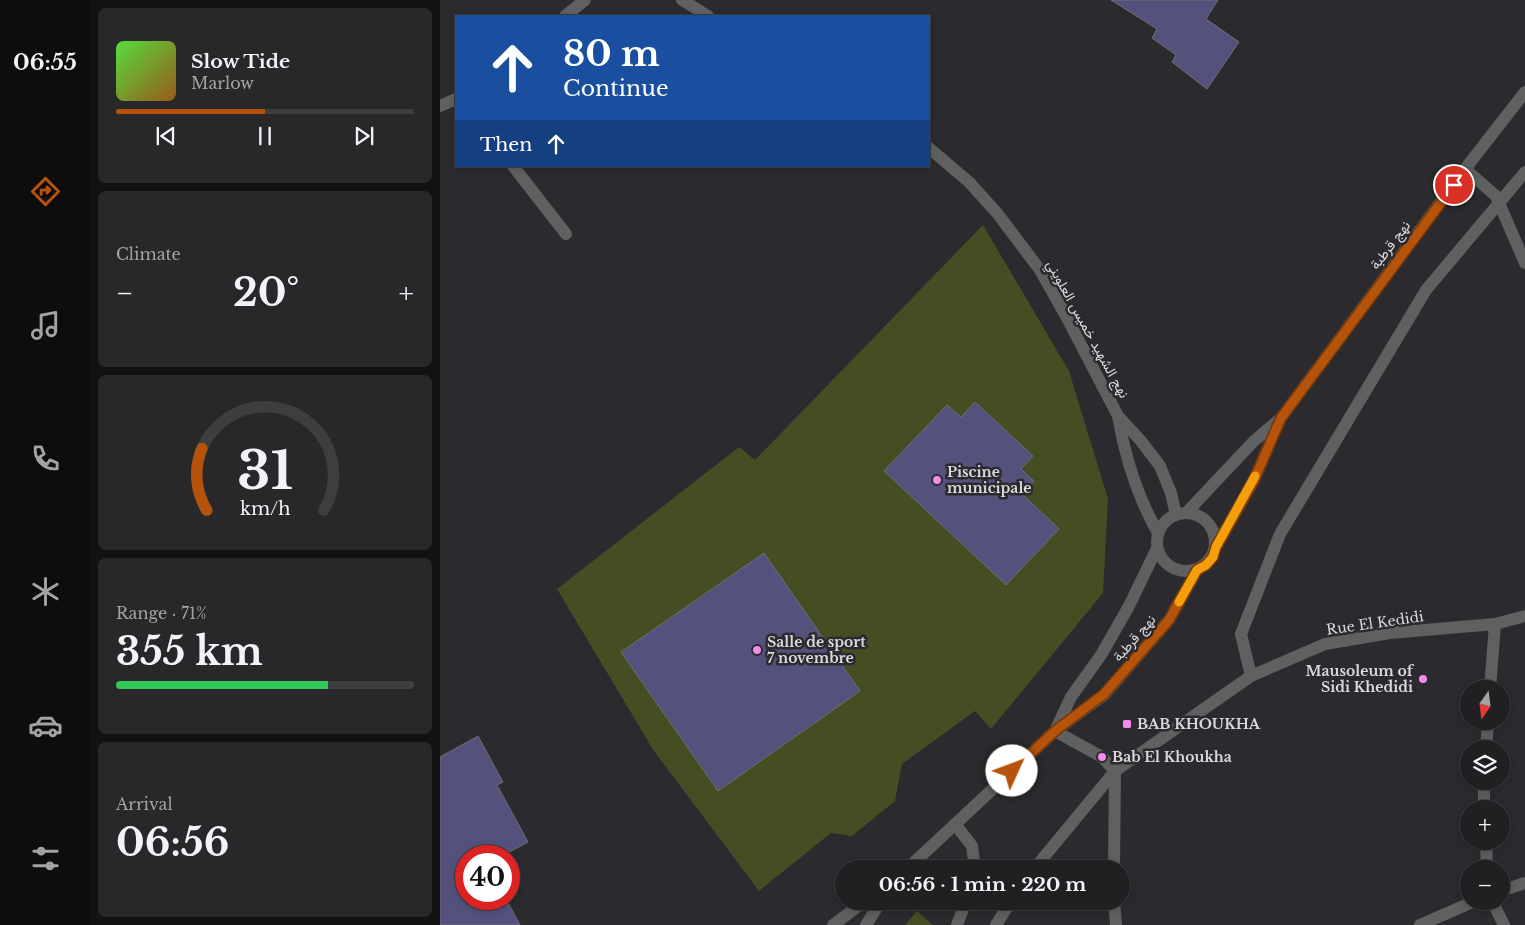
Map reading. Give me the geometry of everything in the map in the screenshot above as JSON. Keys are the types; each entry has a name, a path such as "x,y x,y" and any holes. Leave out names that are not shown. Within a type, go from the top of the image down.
{"street":[{"path":"566,15 585,0"},
{"path":"682,0 706,15"},
{"name":"نهج قرطبة","path":"1216,547 1254,480 1281,418 1465,169 1525,92"},
{"path":"440,106 455,99"},
{"name":"نهج الشهيد خميس العلويني","path":"930,149 975,189 997,213 1040,270 1118,416 1141,441 1160,466 1181,514"},
{"path":"513,167 566,234"},
{"path":"1465,169 1496,196 1525,263"},
{"path":"1251,676 1241,634 1280,534 1426,290 1525,172"},
{"name":"نهج الشهيد خميس العلويني","path":"1118,416 1124,449 1138,493 1158,533"},
{"name":"نهج قرطبة","path":"1181,514 1246,448 1281,418"},
{"path":"1181,514 1196,514 1208,523 1216,537 1216,547 1210,561 1197,570 1187,572 1168,566 1161,558 1157,548 1158,533 1162,525 1168,519 1181,514"},
{"name":"نهج قرطبة","path":"1055,731 1071,697 1101,655 1129,606 1157,548"},
{"name":"نهج قرطبة","path":"917,860 1055,731 1104,694 1169,620 1197,570"},
{"name":"Rue El Kedidi","path":"1042,860 1115,772 1251,676 1325,644 1390,633 1495,624 1525,616"},
{"path":"1491,680 1495,624"},
{"path":"1055,731 1102,757 1115,772 1114,860"},
{"path":"955,824 972,846 974,860"},
{"path":"1510,888 1525,883"},
{"path":"1420,925 1460,908"},
{"path":"833,925 853,910"},
{"path":"866,925 875,910"},
{"path":"957,925 963,910"},
{"path":"996,925 1005,910"},
{"path":"1115,910 1116,925"},
{"path":"1496,910 1504,925"}],"green space":[{"path":"983,225 1069,371 1108,499 1103,593 991,729 975,711 902,764 895,801 852,836 831,833 759,891 654,751 557,589 739,447 755,460"},
{"path":"917,911 933,925 905,925"}],"building":[{"path":"1111,0 1218,0 1206,19 1239,42 1207,89 1172,62 1176,55 1152,38 1157,29"},
{"path":"975,402 1033,456 1021,469 1034,481 1022,494 1059,529 1006,585 884,471 947,405 961,417"},
{"path":"764,553 860,691 718,791 621,652"},
{"path":"478,736 503,782 497,785 528,842 520,846 455,845 455,910 512,910 520,925 440,925 440,757"}],"slow traffic":[{"path":"1179,602 1197,570 1206,565 1213,557 1216,547 1255,476"}],"place":[{"name":"Piscine municipale","path":"937,480"},
{"name":"Salle de sport 7 novembre","path":"757,650"},
{"name":"Mausoleum of Sidi Khedidi","path":"1423,679"},
{"name":"BAB KHOUKHA","path":"1127,724"},
{"name":"Bab El Khoukha","path":"1102,757"}],"route":[{"path":"1012,771 1055,731 1104,694 1169,620 1197,570 1206,565 1213,557 1216,547 1254,480 1281,418 1454,185"}]}
